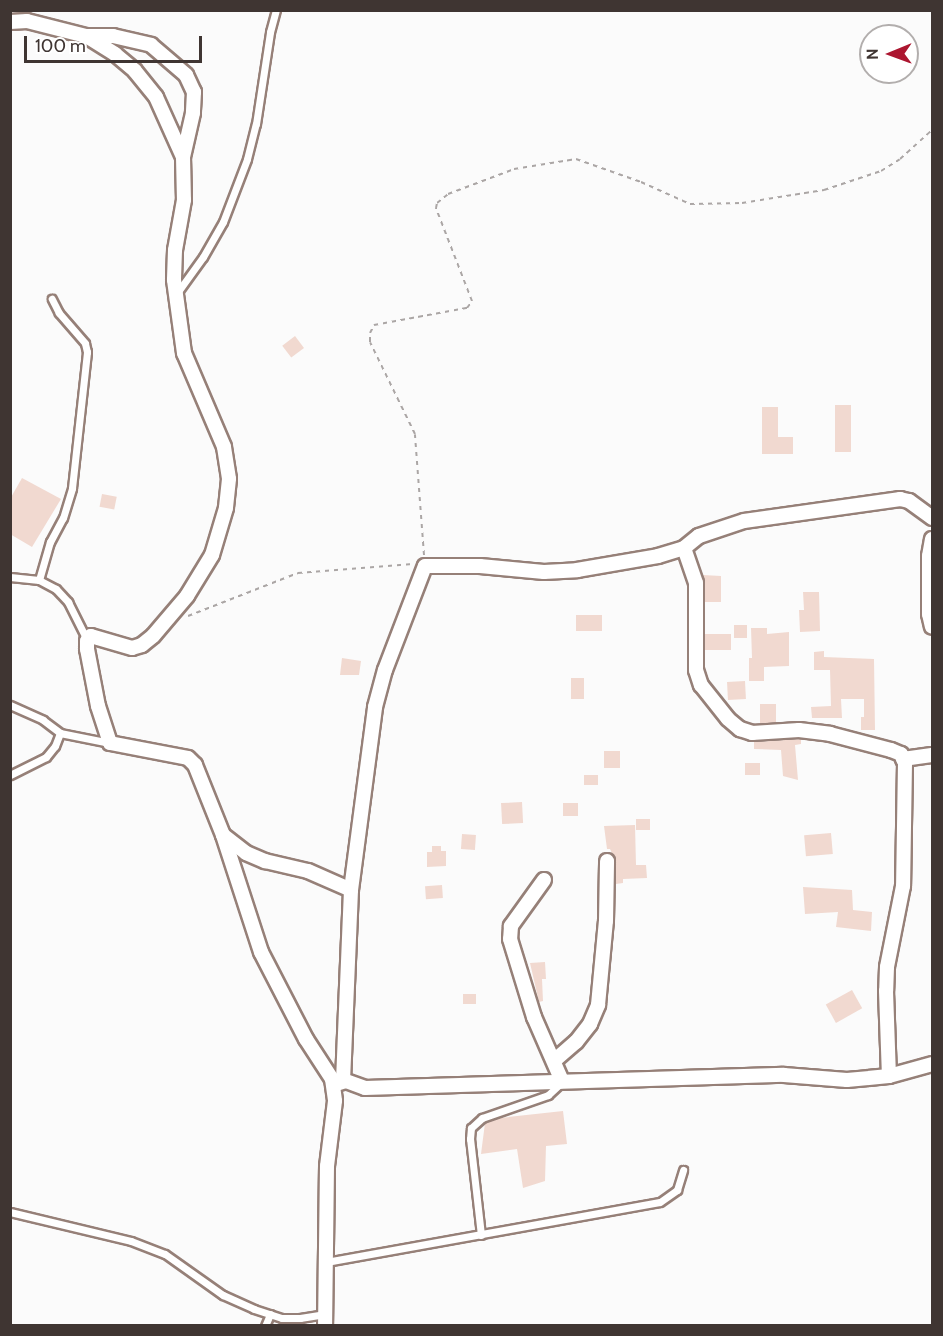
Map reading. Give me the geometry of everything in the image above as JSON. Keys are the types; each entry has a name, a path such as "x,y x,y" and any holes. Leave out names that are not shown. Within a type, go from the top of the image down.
{"street":[{"path":"10,22 27,21 57,27 86,36 115,54 135,71 156,97 183,157"},
{"path":"86,36 113,36 151,45 186,75 194,92 193,113 183,157 184,200 173,263 175,296 184,353 224,447 229,479 226,508 212,555 187,596 170,618 142,645 121,647 99,637 91,636 87,641 98,706 110,743 188,758 195,765 223,835 261,952 306,1039 338,1083 365,1088 784,1075 847,1080 889,1076 933,1064"},
{"path":"325,1320 327,1166 338,1083 351,890 375,707 386,670 425,566 480,566 543,572 577,570 658,556 684,548 699,536 744,521 900,499 909,501 933,518"},
{"path":"933,539 929,556 929,614 933,627"},
{"path":"684,548 696,583 696,670 701,685 728,719 740,729 752,733 816,730 891,750 901,754 903,759 903,886 887,967 885,991 889,1076"},
{"path":"903,759 933,755"},
{"path":"223,835 246,853 265,861 308,871 351,890"},
{"path":"555,1060 576,1042 590,1024 598,1005 606,921 607,861"},
{"path":"544,879 518,913 511,926 510,939 534,1017 555,1060 562,1081"}],"lane":[{"path":"175,296 203,257 223,222 247,159 256,124 270,32 276,10"},
{"path":"39,580 50,542 63,518 70,496 87,352 85,343 59,313 52,299"},
{"path":"10,577 39,580 56,589 68,602 87,641"},
{"path":"10,705 43,720 60,733 110,743"},
{"path":"10,775 46,757 55,746 60,733"},
{"path":"481,1235 470,1139 471,1128 482,1118 549,1095 557,1090 562,1081"},
{"path":"326,1262 660,1202 677,1190 683,1170"},
{"path":"10,1212 131,1241 165,1254 224,1295 270,1314 325,1320"},
{"path":"265,1326 270,1314"}],"path":[{"path":"170,618 193,616 283,577 298,573 407,563 425,566 418,510 415,434 370,342 370,333 374,325 467,308 472,301 436,208 437,203 448,194 514,169 576,159 631,178 690,204 752,202 824,190 881,171 900,159 933,130"}],"building":[{"path":"295,336 304,348 291,358 282,346"},
{"path":"835,405 851,405 851,452 835,452"},
{"path":"762,407 778,407 778,437 793,437 793,454 762,454"},
{"path":"22,478 61,499 32,547 10,534 10,499"},
{"path":"102,494 117,497 114,510 100,507"},
{"path":"703,575 721,576 721,602 705,602"},
{"path":"803,592 819,592 820,631 800,632 799,610 804,610"},
{"path":"576,615 602,615 602,631 576,631"},
{"path":"734,625 747,625 747,638 734,638"},
{"path":"751,628 767,628 767,634 789,632 789,666 764,667 764,681 749,681 749,658 752,658"},
{"path":"705,634 731,634 731,650 705,650"},
{"path":"824,651 824,657 874,659 875,730 861,730 864,699 841,699 842,718 812,718 811,707 831,706 830,670 814,670 814,652"},
{"path":"342,658 361,661 359,675 340,675"},
{"path":"571,678 584,678 584,699 571,699"},
{"path":"745,681 746,699 728,700 727,682"},
{"path":"760,704 776,704 776,723 760,723"},
{"path":"801,739 801,744 795,745 798,780 783,776 781,750 754,749 754,742"},
{"path":"604,751 620,751 620,768 604,768"},
{"path":"745,763 760,763 760,775 745,775"},
{"path":"584,775 598,775 598,785 584,785"},
{"path":"522,802 523,823 502,824 501,803"},
{"path":"563,803 578,803 578,816 563,816"},
{"path":"636,819 650,819 650,830 636,830"},
{"path":"635,825 636,865 646,865 647,878 623,879 623,883 616,884 616,861 610,849 607,849 604,826"},
{"path":"831,833 833,854 806,856 804,835"},
{"path":"462,834 476,835 475,850 461,849"},
{"path":"432,846 441,846 441,851 446,851 446,866 427,867 427,852 432,852"},
{"path":"442,885 443,898 426,899 425,886"},
{"path":"803,887 852,890 853,910 872,912 871,931 836,927 838,912 805,914"},
{"path":"545,962 546,979 542,979 543,1001 539,1002 530,963"},
{"path":"852,990 862,1008 836,1023 826,1005"},
{"path":"463,994 476,994 476,1004 463,1004"},
{"path":"563,1111 567,1144 546,1146 545,1181 523,1188 517,1149 481,1154 485,1123 500,1118"}]}
